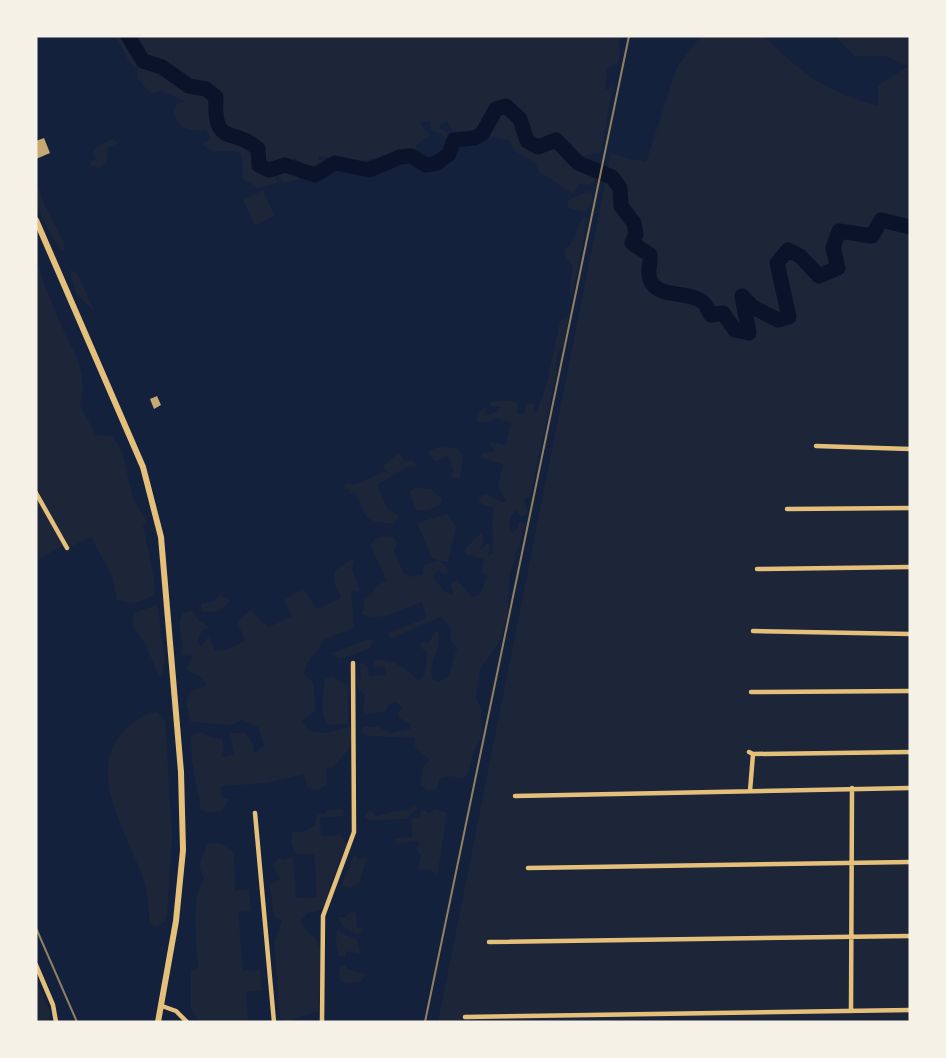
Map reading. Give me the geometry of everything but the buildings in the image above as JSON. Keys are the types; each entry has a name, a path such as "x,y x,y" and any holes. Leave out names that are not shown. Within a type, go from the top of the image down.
{"street":[{"path":"36,220 143,467 161,537 183,815 181,884 158,1022"},
{"path":"816,446 910,449"},
{"path":"36,493 67,548"},
{"path":"787,509 910,508"},
{"path":"757,569 910,567"},
{"path":"753,631 910,634"},
{"path":"322,1022 323,916 354,832 353,663"},
{"path":"751,692 910,691"},
{"path":"750,790 751,753 910,752"},
{"path":"852,788 852,1009"},
{"path":"515,796 910,788"},
{"path":"255,813 274,1022"},
{"path":"528,867 910,862"},
{"path":"489,942 910,936"},
{"path":"36,965 53,1005 56,1022"},
{"path":"162,1006 176,1011 187,1022"},
{"path":"465,1017 852,1009 910,1010"}],"shaded area":[{"path":"114,36 620,36 618,63 607,69 605,90 613,86 601,153 582,156 571,142 564,141 561,149 564,158 573,162 585,160 588,173 594,166 599,171 596,180 589,185 579,184 574,194 538,171 536,164 515,151 510,141 478,133 453,132 447,121 441,124 440,128 449,133 449,146 442,134 432,131 429,121 420,121 423,129 431,135 421,141 412,152 401,153 394,161 388,159 380,163 372,158 358,164 319,155 318,159 336,166 331,172 322,174 294,158 294,172 299,179 284,183 275,174 277,183 259,188 243,179 242,156 239,152 211,150 202,144 211,138 206,130 185,128 178,123 173,112 176,105 185,101 160,91 150,93 138,79 138,68 129,61"},
{"path":"701,36 764,36 803,71 829,88 878,106 878,86 908,66 885,56 854,56 835,36 910,36 910,1022 438,1022 611,154 646,162 677,67"},
{"path":"112,139 120,143 108,147 106,163 100,167 92,166 90,162 96,158 92,153 98,146"},
{"path":"37,183 45,206 64,243 63,251 59,248 38,208"},
{"path":"263,190 275,216 255,225 243,200"},
{"path":"591,191 592,203 584,212 567,208 569,199"},
{"path":"588,216 572,298 569,292 573,266 566,257 564,248 570,246 582,219"},
{"path":"36,258 46,289 75,353 83,387 80,406 96,435 112,436 122,451 133,498 147,522 143,525 155,584 153,596 132,604 117,600 112,576 91,537 64,550 62,546 36,561"},
{"path":"70,270 77,273 95,312 76,294"},
{"path":"569,315 563,347 557,354 556,375 530,497 524,498 528,514 521,517 517,510 511,515 509,525 512,533 518,528 518,522 526,523 510,573 507,619 500,641 480,669 476,698 481,709 482,735 473,753 469,771 463,779 450,776 439,779 437,788 428,791 420,785 423,767 430,760 415,747 415,738 369,736 361,732 363,727 379,727 390,733 410,729 411,724 399,718 398,713 402,707 396,702 389,704 386,711 368,714 363,711 365,695 358,688 356,681 361,678 359,666 362,662 368,666 369,676 386,675 385,666 373,667 374,661 387,660 418,680 424,676 428,653 421,648 421,642 429,643 434,633 438,631 439,643 431,672 432,679 439,682 448,677 457,648 450,640 452,630 441,617 391,639 388,633 427,618 422,602 384,616 361,614 364,608 363,598 371,595 377,585 387,581 370,545 380,537 393,537 397,542 394,551 403,572 412,577 423,574 423,566 440,560 432,558 417,523 447,514 456,527 448,562 440,561 448,569 447,575 438,571 433,577 444,591 454,595 450,583 457,580 472,597 480,595 487,576 481,571 484,559 467,555 464,550 481,533 484,538 480,550 487,543 490,544 488,556 493,553 494,508 482,505 478,498 485,494 507,502 498,487 503,464 481,458 483,453 495,451 489,442 506,445 511,422 494,418 487,423 482,423 475,419 486,405 487,415 498,411 501,406 493,407 489,403 495,401 515,402 518,404 517,414 524,413 526,404 536,404 532,413 537,411 547,383 560,321"},
{"path":"443,446 457,449 463,455 460,478 453,478 450,474 454,472 448,456 436,461 429,455 429,450"},
{"path":"399,452 405,461 412,460 418,466 407,467 377,485 387,508 399,516 394,524 371,520 365,514 355,492 349,494 349,490 343,489 346,484 356,484 383,472 388,473 383,466"},
{"path":"414,487 431,489 442,499 441,504 429,510 416,510 410,492"},
{"path":"354,558 352,570 360,591 351,592 354,628 321,641 319,650 309,660 304,674 314,683 315,711 302,721 309,731 324,733 350,727 352,733 351,744 345,753 333,767 326,768 327,785 317,790 310,789 307,787 304,774 267,783 221,786 222,799 229,799 222,811 208,813 201,810 192,762 191,735 201,732 210,737 222,739 224,747 222,757 234,754 230,733 245,733 253,743 254,753 264,746 258,727 241,720 232,725 191,722 186,703 189,692 207,685 199,676 186,670 192,656 180,655 182,645 180,625 183,613 193,611 198,620 209,627 201,632 197,643 201,646 209,637 215,651 229,649 245,641 237,621 250,610 268,627 292,617 284,600 303,588 317,609 341,598 334,581 334,571"},
{"path":"220,595 230,601 221,610 201,611 201,604 214,601"},
{"path":"157,605 165,661 162,667 164,675 159,677 145,643 133,627 134,613"},
{"path":"369,639 373,641 369,649 340,659 330,654"},
{"path":"333,677 348,686 348,724 328,725 323,713 325,679"},
{"path":"157,712 165,720 172,837 167,913 165,922 155,927 149,923 145,884 113,802 108,763 114,745 126,729 140,718"},
{"path":"415,804 417,809 406,819 370,820 365,818 370,810 376,816 405,811"},
{"path":"342,809 345,816 320,818 321,836 342,835 347,845 330,883 329,900 320,910 308,913 300,921 320,948 318,1011 285,1022 280,1018 274,943 282,921 274,916 270,885 280,879 273,866 278,858 284,860 293,856 296,898 317,897 314,854 297,855 291,843 292,831 303,832 315,825 317,815 326,813 327,810"},
{"path":"421,809 429,813 436,809 447,813 437,877 431,870 418,869 421,855 416,850 420,844 418,841 396,844 394,838 412,837 411,819 420,817"},
{"path":"208,843 222,844 234,853 235,891 249,889 251,911 238,912 243,971 260,970 262,990 246,992 248,1022 199,1022 191,1009 191,972 198,967 197,897 204,880 199,865"},
{"path":"354,855 358,859 367,857 360,882 351,888 341,886"},
{"path":"350,912 356,913 357,927 365,929 357,935 343,926 338,917 346,917"},
{"path":"337,930 357,940 360,954 346,951 345,957 339,956 336,942"},
{"path":"346,965 346,969 367,974 360,982 348,984 340,980 339,968"},
{"path":"36,979 50,1013 49,1022 36,1022"}],"waterway":[{"path":"128,36 143,61 162,67 189,86 206,89 216,97 216,113 222,130 249,142 258,149 259,165 269,170 285,165 315,175 335,163 369,170 400,157 411,156 426,165 437,163 449,154 454,140 474,138 482,134 496,109 506,106 520,119 527,141 538,147 556,140 578,163 612,177 620,188 621,206 634,223 636,234 632,243 650,255 649,274 656,288 698,299 705,304 711,315 723,313 735,330 749,333 742,296 753,307 778,320 789,317 777,263 788,250 800,256 819,276 838,268 833,248 839,231 872,236 881,220 910,227"}],"railway":[{"path":"425,1022 629,36"},
{"path":"36,928 77,1022"}]}
